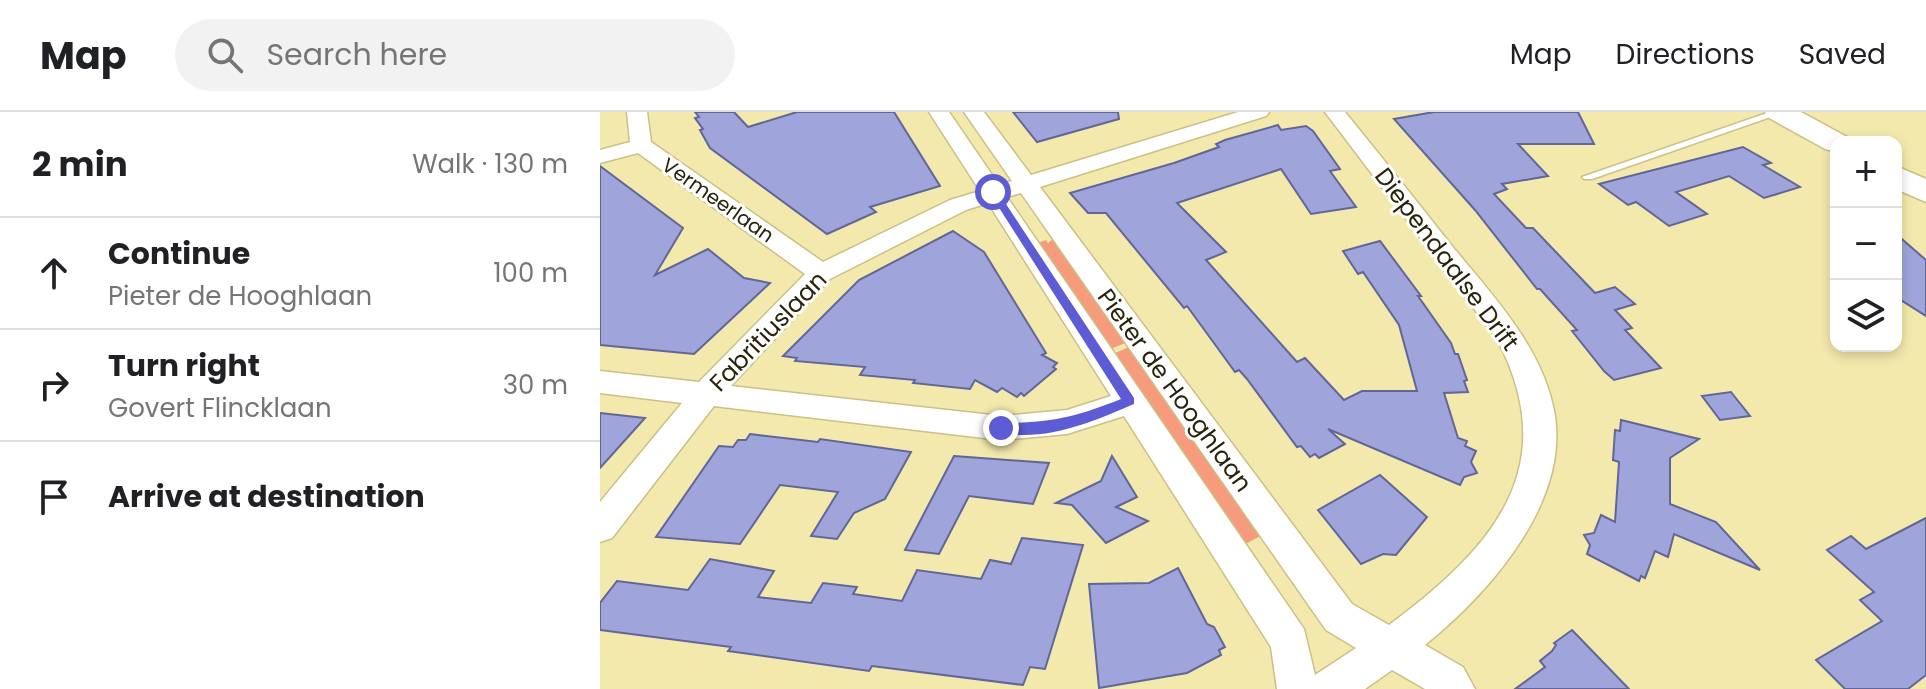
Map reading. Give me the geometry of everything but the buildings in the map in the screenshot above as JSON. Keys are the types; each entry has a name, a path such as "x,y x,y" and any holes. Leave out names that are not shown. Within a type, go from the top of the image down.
{"main road":[{"path":"1780,112 1830,140"},
{"path":"1902,179 1926,192"}],"street":[{"name":"Vermeerlaan","path":"637,112 641,145 821,273"},
{"name":"Pieter de Hooghlaan","path":"939,112 1290,642 1297,689"},
{"name":"Pieter de Hooghlaan","path":"974,112 1339,617 1449,681 1455,689"},
{"path":"1174,112 1180,135"},
{"name":"Fabritiuslaan","path":"600,527 708,392 821,273 958,205 993,192 1259,112"},
{"name":"Diependaalse Drift","path":"1335,112 1508,334 1527,369 1540,416 1537,470 1514,523 1473,578 1393,649"},
{"path":"600,157 641,145"},
{"path":"600,382 1001,428 1039,428 1075,423 1129,401"},
{"path":"1329,689 1393,649"}],"lane":[{"path":"1588,177 1780,112"}],"shaded area":[{"path":"1054,238 1128,342 1108,350 1035,244 1046,240 1048,243"},
{"path":"1131,346 1264,534 1240,547 1111,355"}],"route":[{"path":"993,192 1129,401 1075,423 1039,428 1001,428"}]}
